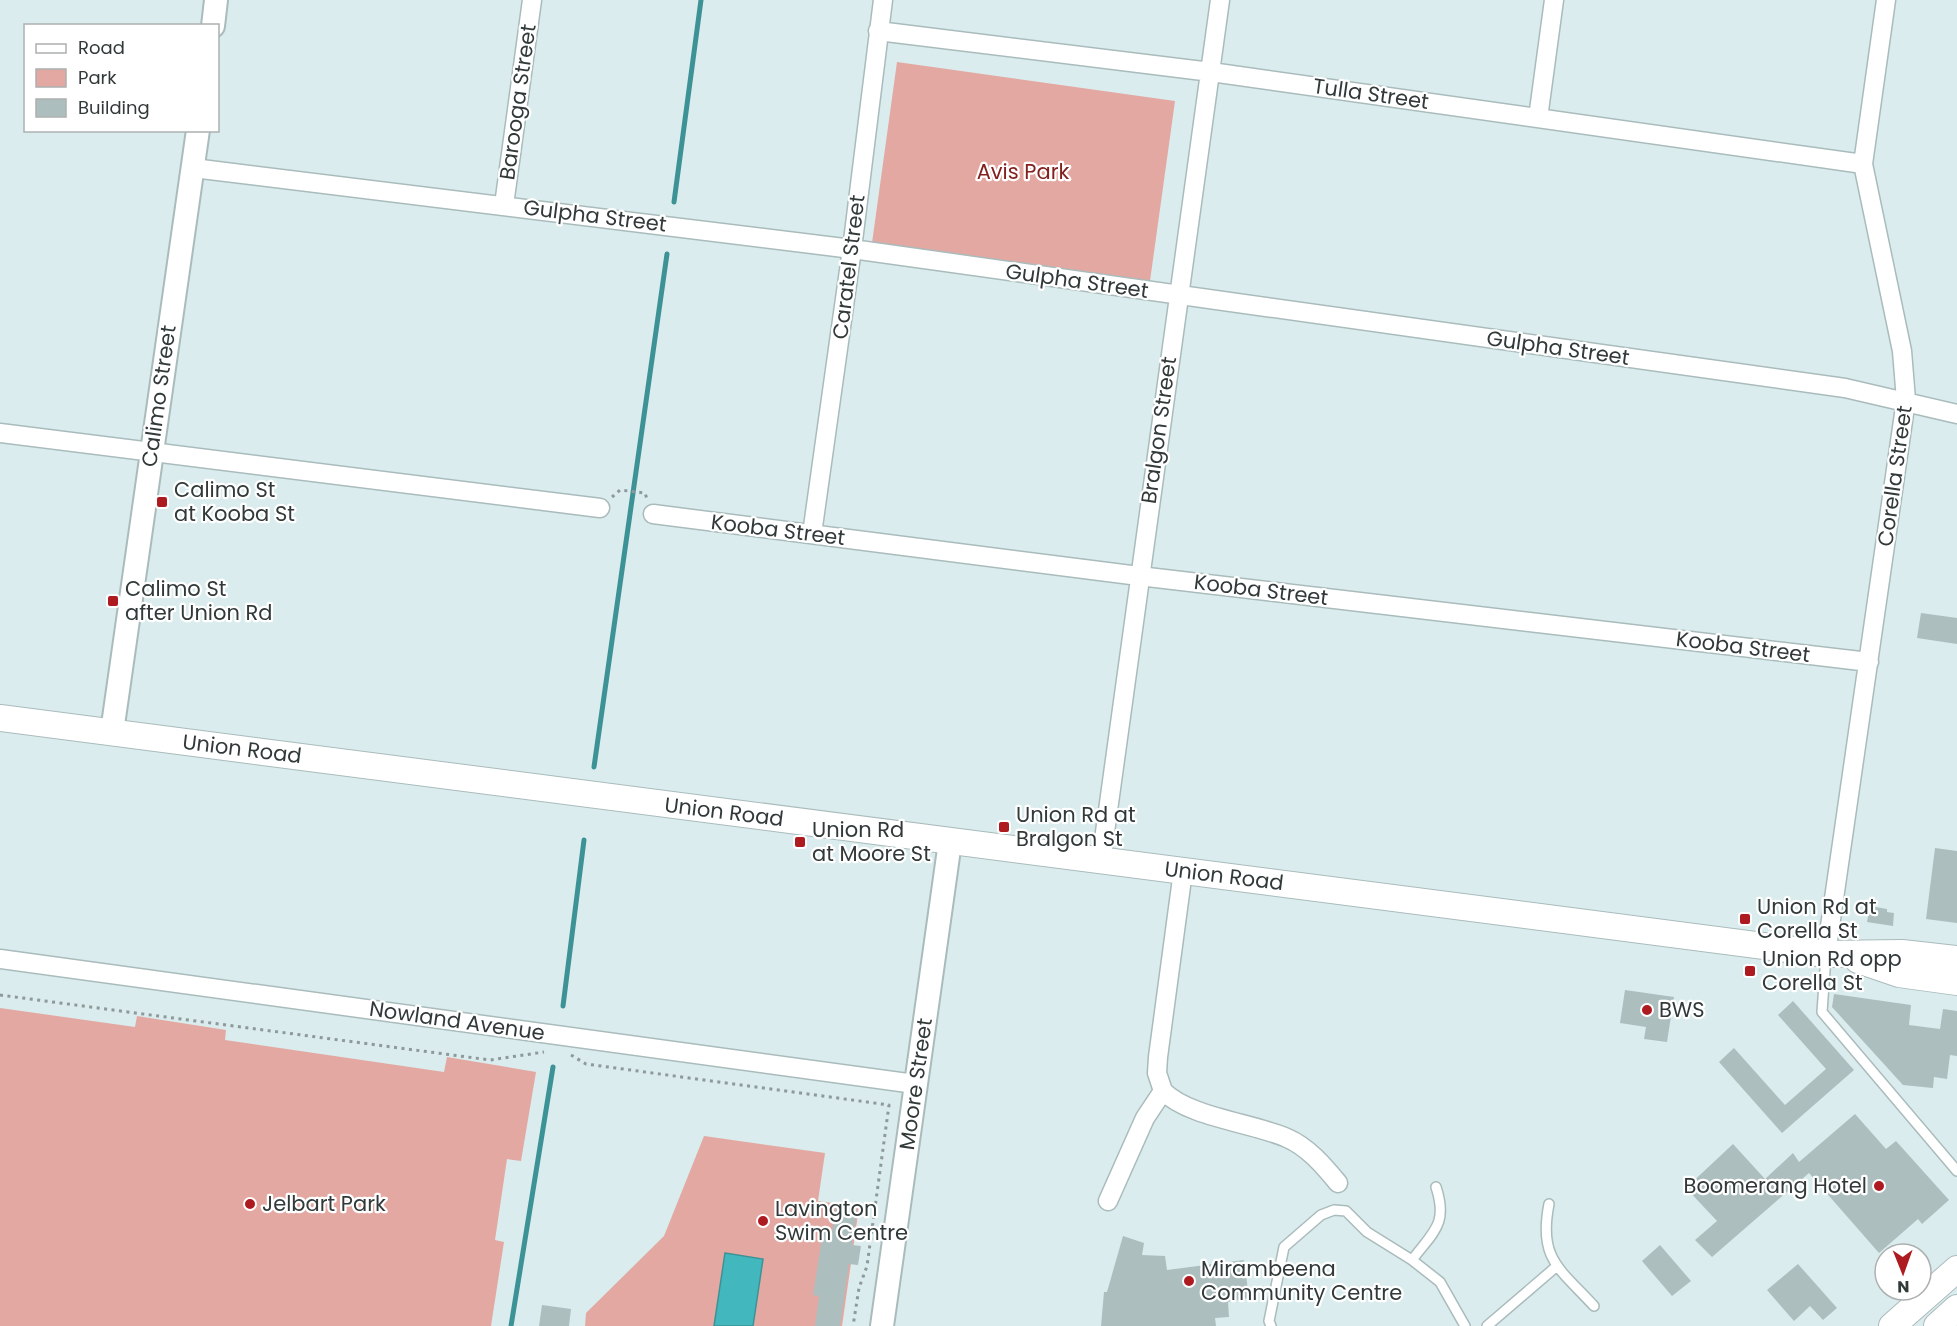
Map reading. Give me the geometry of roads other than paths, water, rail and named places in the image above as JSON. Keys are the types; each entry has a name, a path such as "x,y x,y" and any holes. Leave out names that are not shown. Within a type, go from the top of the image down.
{"main road":[{"name":"Union Road","path":"0,718 1834,954 1902,952 1957,959"},
{"name":"Union Road","path":"1834,954 1899,974 1957,982"},
{"path":"1901,1323 1957,1269"},
{"path":"1937,1326 1957,1308"}],"street":[{"path":"213,24 216,0"},
{"name":"Barooga Street","path":"504,205 532,0"},
{"name":"Caratel Street","path":"813,534 883,0"},
{"name":"Bralgon Street","path":"1101,861 1220,0"},
{"path":"1538,118 1554,0"},
{"name":"Corella Street","path":"1834,954 1869,662 1906,400 1902,351 1873,224 1863,164 1886,0"},
{"name":"Tulla Street","path":"878,31 1211,72 1863,164"},
{"name":"Calimo Street","path":"112,732 198,132"},
{"name":"Gulpha Street","path":"193,168 852,249 1845,388 1906,400 1957,414"},
{"path":"0,433 600,508"},
{"name":"Kooba Street","path":"653,514 1139,576 1869,662"},
{"name":"Moore Street","path":"882,1326 950,842"},
{"path":"1183,871 1158,1057 1157,1073 1162,1091 1187,1106 1288,1138 1307,1150 1338,1183"},
{"name":"Nowland Avenue","path":"0,959 915,1084"},
{"path":"1108,1200 1145,1118 1162,1091"}],"lane":[{"path":"1834,954 1822,1012 1957,1171"},
{"path":"1412,1260 1442,1215 1436,1187"},
{"path":"1549,1204 1545,1227 1547,1251 1557,1266 1594,1306"},
{"path":"1271,1326 1269,1321 1279,1260 1284,1248 1321,1215 1334,1210 1346,1211 1367,1232 1412,1260 1440,1282 1465,1326"},
{"path":"1487,1326 1557,1266"}],"water":[{"path":"725,1253 763,1259 753,1326 714,1326"}],"waterway":[{"path":"674,202 701,0"},
{"path":"594,767 667,254"},
{"path":"563,1006 584,840"},
{"path":"511,1326 553,1067"}],"place":[{"name":"Calimo St at Kooba St","path":"162,502"},
{"name":"Calimo St after Union Rd","path":"113,601"},
{"name":"Union Rd at Bralgon St","path":"1004,827"},
{"name":"Union Rd at Moore St","path":"800,842"},
{"name":"Union Rd at Corella St","path":"1745,919"},
{"name":"Union Rd opp Corella St","path":"1750,971"},
{"name":"BWS","path":"1647,1010"},
{"name":"Boomerang Hotel","path":"1879,1186"},
{"name":"Jelbart Park","path":"250,1204"},
{"name":"Lavington Swim Centre","path":"763,1221"},
{"name":"Mirambeena Community Centre","path":"1189,1281"}],"park label":[{"name":"Avis Park","path":"1023,172"}]}
